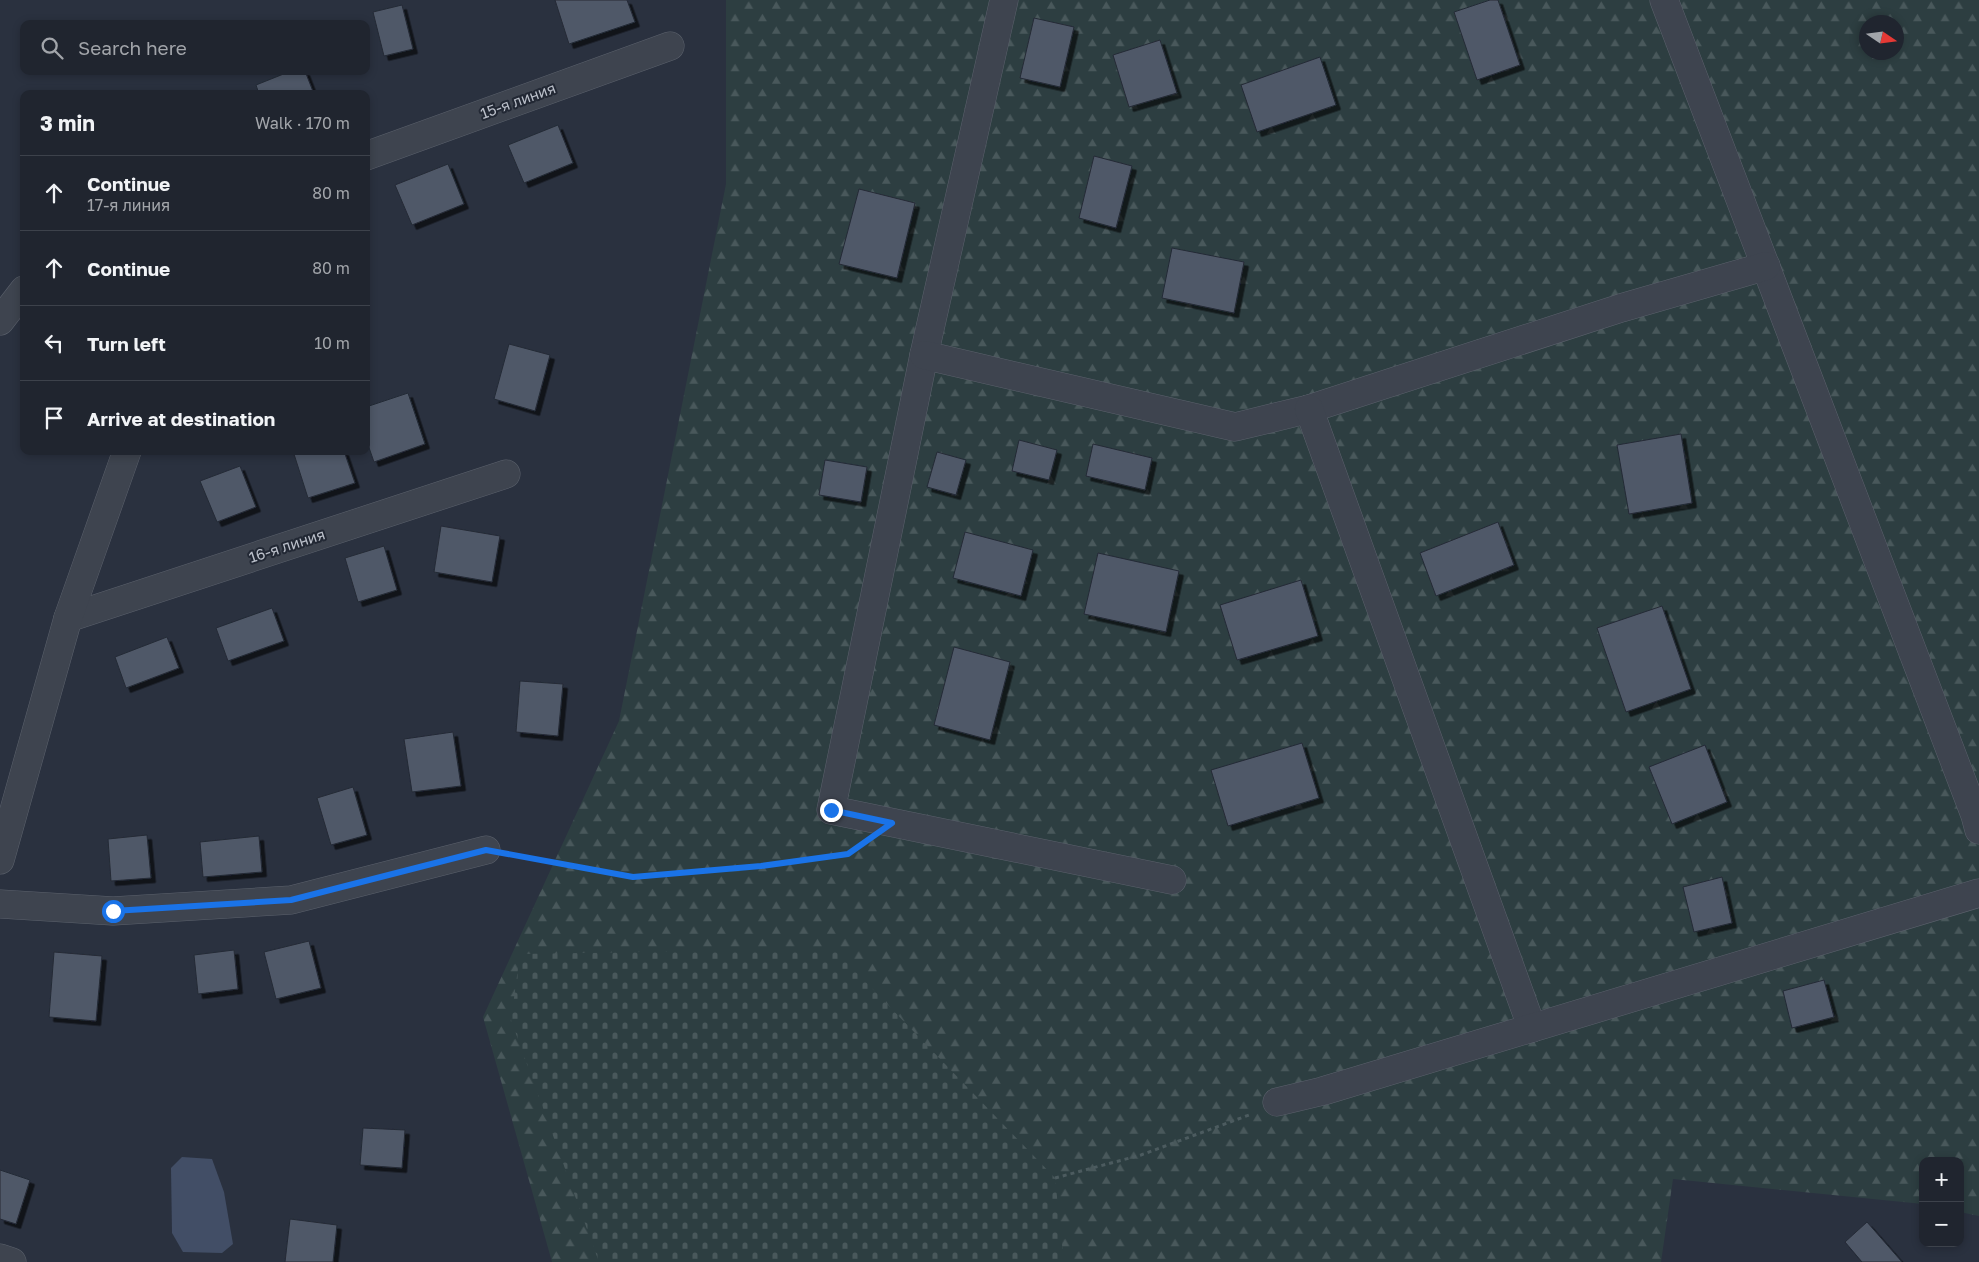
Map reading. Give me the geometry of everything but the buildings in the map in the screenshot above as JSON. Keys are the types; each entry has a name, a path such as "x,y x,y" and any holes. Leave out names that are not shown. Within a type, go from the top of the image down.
{"street":[{"path":"1004,0 924,354 831,810 1172,880"},
{"path":"1664,0 1917,658 1976,815 1979,830"},
{"name":"15-я линия","path":"370,155 670,46"},
{"path":"924,354 1235,427 1309,409 1621,308 1766,266"},
{"path":"0,321 20,295"},
{"path":"1309,409 1532,1028"},
{"path":"0,860 68,618 126,455"},
{"name":"16-я линия","path":"68,618 506,474"},
{"path":"0,904 113,911 291,900 486,850"},
{"path":"1277,1102 1332,1088 1979,893"},
{"path":"0,1258 12,1262"}],"path":[{"path":"486,850 633,877 761,866 848,854 892,823"},
{"path":"1055,1178 1141,1155 1248,1116 1277,1102"}],"green space":[{"path":"726,0 1979,0 1979,1216 1964,1213 1964,1157 1919,1157 1919,1204 1673,1179 1661,1262 552,1262 483,1017 619,721 726,184"},
{"path":"834,949 1055,1178 1064,1262 599,1262 511,1020 520,954"}],"water":[{"path":"182,1157 212,1159 224,1192 233,1244 222,1253 183,1252 172,1233 171,1168"}],"route":[{"path":"113,911 291,900 486,850 633,877 761,866 848,854 892,823 831,810"}]}
